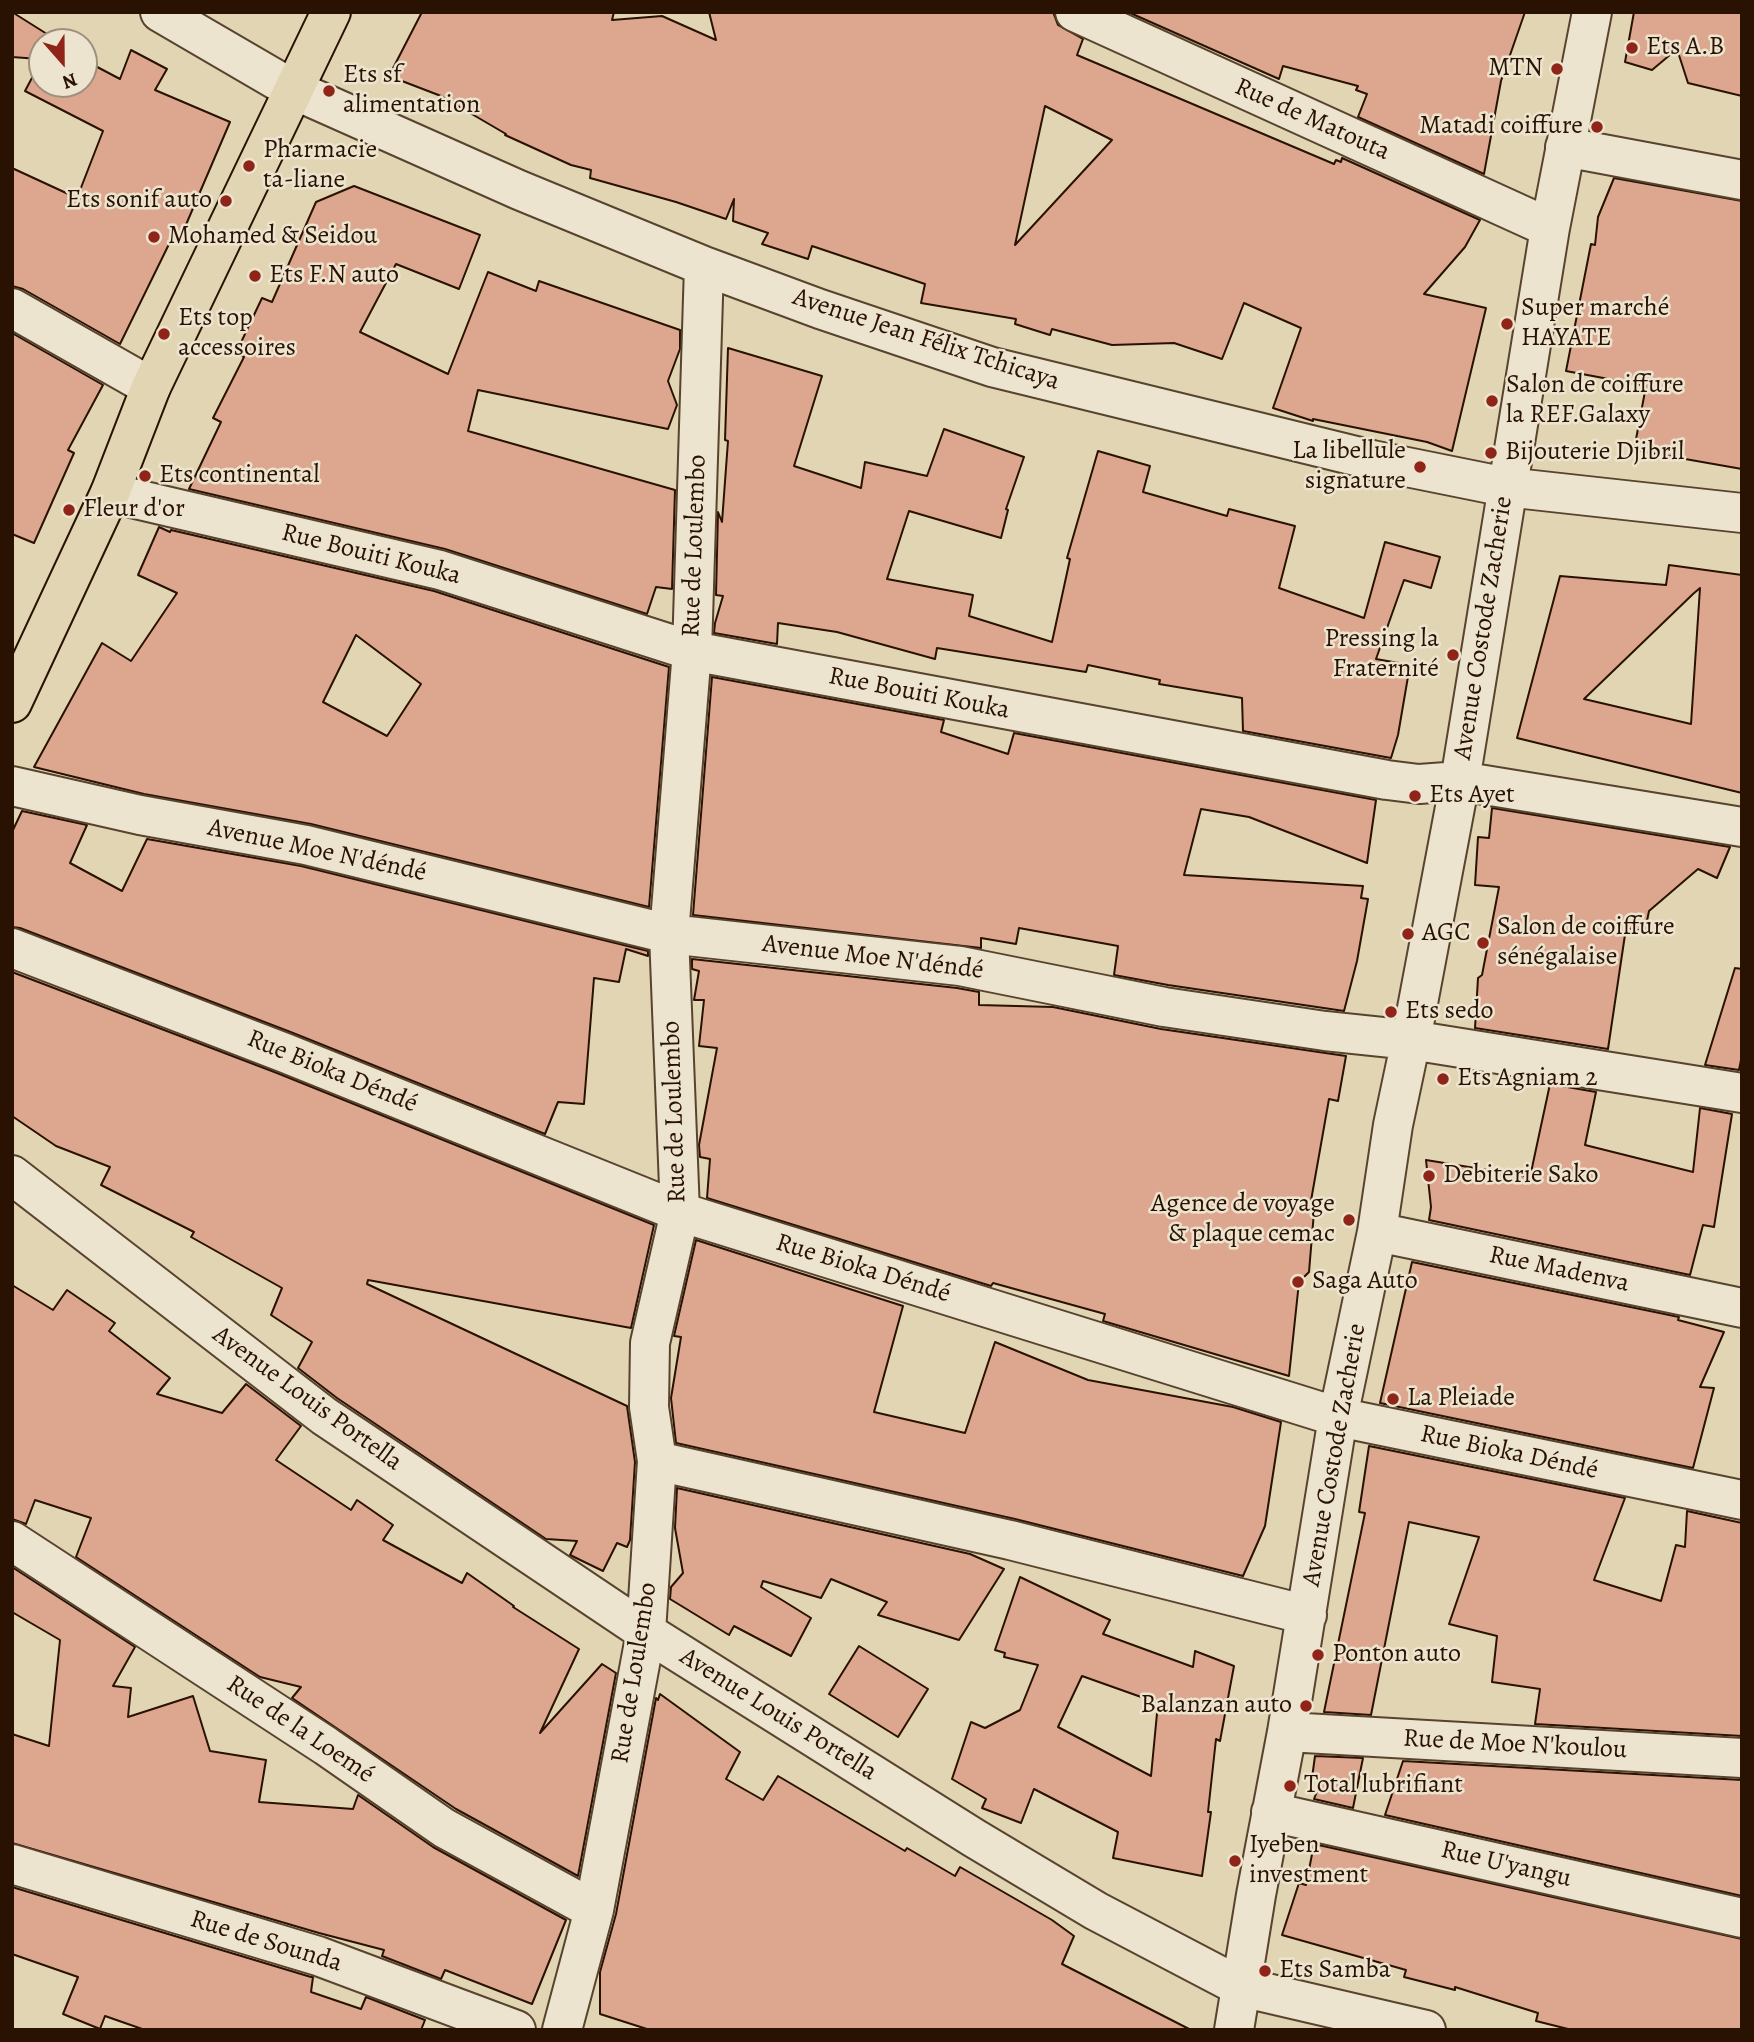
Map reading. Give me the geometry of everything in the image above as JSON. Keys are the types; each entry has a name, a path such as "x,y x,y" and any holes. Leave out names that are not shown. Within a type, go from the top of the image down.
{"main road":[{"path":"12,703 110,493 151,387 331,12"}],"street":[{"name":"Avenue Jean Félix Tchicaya","path":"160,12 292,89 519,190 704,266 820,309 992,367 1372,460 1506,487 1742,513"},
{"name":"Rue de Matouta","path":"1074,12 1550,228"},
{"name":"Avenue Costode Zacherie","path":"1234,2030 1307,1615 1338,1417 1377,1232 1393,1125 1460,781 1550,228 1592,12"},
{"path":"1565,147 1742,180"},
{"name":"Rue de Loulembo","path":"562,2030 594,1910 646,1632 657,1461 649,1407 650,1343 680,1212 669,934 692,651 704,266"},
{"path":"12,308 151,387"},
{"name":"Rue Bouiti Kouka","path":"110,493 440,570 692,651 1387,780 1419,784 1460,781 1742,827"},
{"name":"Avenue Moe N'déndé","path":"12,786 140,815 306,845 669,934 960,966 1164,1007 1325,1031 1411,1040 1742,1093"},
{"name":"Rue Bioka Déndé","path":"12,948 285,1053 680,1212 1338,1417 1742,1500"},
{"name":"Avenue Louis Portella","path":"12,1175 324,1416 646,1632 985,1845 1096,1910 1241,1987 1426,2030"},
{"name":"Rue Madenva","path":"1377,1232 1742,1308"},
{"path":"657,1461 1010,1541 1307,1615"},
{"name":"Rue de la Loemé","path":"12,1541 326,1746 444,1828 594,1910"},
{"name":"Rue de Moe N'koulou","path":"1287,1732 1742,1758"},
{"name":"Rue U'yangu","path":"1271,1812 1742,1917"},
{"name":"Rue de Sounda","path":"12,1864 318,1956 516,2030"}],"building":[{"path":"12,12 37,28 28,28 28,58 12,57"},
{"path":"422,12 614,12 612,20 662,16 716,40 709,12 1053,12 1058,25 1083,39 1077,55 1334,164 1336,160 1341,162 1342,158 1480,220 1465,247 1424,294 1486,308 1452,451 1427,442 1313,421 1273,408 1301,328 1244,303 1222,359 1174,343 1112,345 1052,329 1050,335 1015,324 1016,319 921,303 925,284 812,246 808,259 762,244 768,233 733,221 734,199 726,219 590,178 591,170 571,165 505,135 441,96 389,76","holes":["1045,106 1112,140 1015,245"]},
{"path":"1128,12 1525,12 1501,81 1484,174 1358,117 1367,94 1356,90 1358,86 1283,66 1279,79"},
{"path":"1634,12 1742,12 1742,96 1688,83 1677,49 1652,70 1625,62"},
{"path":"131,50 167,69 155,90 230,122 179,241 172,238 120,344 23,289 12,286 12,168 77,198 103,131 39,98 98,98 98,67 120,79"},
{"path":"1614,178 1742,201 1742,469 1634,450 1646,386 1566,371 1591,244 1595,245 1598,217"},
{"path":"354,186 480,235 459,289 396,264 360,332 448,374 488,272 536,291 539,281 680,330 680,349 668,381 677,405 668,429 478,390 468,431 675,490 672,589 656,587 647,614 445,549 189,489 221,422 213,418 244,357 236,353 262,298 272,302 316,202"},
{"path":"12,333 103,385 68,450 74,453 34,543 12,534"},
{"path":"728,348 822,376 794,466 861,488 865,462 927,476 944,429 1024,457 1006,509 1008,510 1001,538 909,511 887,579 973,595 969,616 1052,642 1070,559 1067,558 1098,451 1150,466 1143,492 1227,516 1229,509 1295,526 1279,588 1364,618 1385,542 1440,557 1431,588 1404,580 1376,659 1410,665 1398,735 1391,758 1243,731 1242,698 1159,684 1160,680 1088,665 1086,672 937,648 935,659 837,632 778,623 777,644 714,633 723,596 716,595 718,512 722,522 728,441 725,440"},
{"path":"159,527 170,532 171,530 434,591 669,667 649,907 311,824 144,794 34,767 102,643 131,661 177,593 138,575","holes":["356,635 421,684 387,736 323,702"]},
{"path":"1669,565 1742,575 1742,793 1517,738 1560,576 1666,585","holes":["1700,588 1691,724 1584,699"]},
{"path":"712,677 944,720 941,732 1008,754 1014,733 1376,800 1367,863 1249,817 1201,809 1184,875 1363,886 1361,898 1368,899 1357,961 1344,1011 1114,975 1118,946 1019,928 1016,944 981,938 981,948 693,915"},
{"path":"1492,808 1730,847 1717,878 1698,869 1649,911 1645,931 1626,928 1608,1049 1475,1028 1478,978 1482,975 1499,887 1475,885 1478,837 1489,838"},
{"path":"22,811 87,825 70,863 122,891 147,839 301,866 648,951 648,956 626,949 619,982 594,978 584,1104 558,1102 545,1134 293,1033 12,927 12,832"},
{"path":"692,959 957,988 979,992 979,1005 1053,1007 1161,1029 1346,1056 1338,1101 1329,1099 1309,1212 1314,1212 1309,1272 1299,1282 1289,1376 1103,1321 1105,1314 993,1283 991,1286 707,1198 710,1159 700,1157 699,1145 717,1048 699,1046 704,1000 694,1000 699,971 692,969"},
{"path":"1735,968 1742,969 1742,1055 1739,1070 1705,1065"},
{"path":"12,972 277,1073 654,1225 631,1328 368,1280 367,1284 627,1406 635,1462 630,1540 627,1547 617,1543 603,1571 570,1555 577,1541 546,1539 337,1398 298,1368 312,1342 271,1315 282,1288 191,1237 194,1232 101,1185 110,1167 56,1146 12,1116"},
{"path":"1550,1084 1596,1092 1585,1145 1693,1172 1700,1108 1732,1114 1714,1227 1703,1225 1690,1275 1429,1220 1431,1207 1426,1160 1530,1177"},
{"path":"696,1240 903,1306 874,1412 965,1433 995,1342 1088,1380 1233,1407 1281,1422 1265,1526 1243,1576 1015,1519 676,1443 671,1398 681,1337 674,1336"},
{"path":"1412,1262 1679,1317 1678,1320 1724,1332 1700,1387 1714,1388 1693,1468 1380,1403"},
{"path":"12,1285 53,1310 67,1290 115,1323 109,1331 170,1378 157,1394 222,1413 246,1384 301,1426 276,1460 351,1510 357,1500 393,1525 383,1540 462,1583 467,1573 513,1607 579,1649 540,1733 602,1664 616,1673 578,1876 456,1809 292,1698 301,1687 260,1677 76,1557 91,1518 35,1500 26,1524 12,1519"},
{"path":"1369,1446 1625,1498 1594,1580 1661,1601 1676,1545 1685,1547 1687,1511 1742,1523 1742,1736 1535,1724 1540,1689 1492,1682 1497,1636 1449,1624 1479,1537 1409,1522 1371,1715 1324,1712 1365,1513 1359,1512"},
{"path":"677,1488 970,1554 1004,1569 959,1640 878,1615 887,1602 831,1579 821,1598 763,1581 761,1587 811,1618 791,1656 734,1626 729,1635 670,1599 671,1587 683,1573 675,1528"},
{"path":"12,1567 135,1647 113,1686 131,1688 128,1717 193,1696 210,1751 266,1760 259,1802 353,1809 358,1795 433,1847 566,1920 532,2004 445,1970 441,1979 382,1956 384,1950 12,1843 12,1734 49,1746 60,1640 12,1612"},
{"path":"1020,1577 1110,1620 1103,1634 1193,1667 1195,1651 1234,1666 1220,1741 1216,1739 1208,1812 1211,1812 1202,1876 1113,1858 1118,1832 1034,1789 1021,1823 982,1808 986,1799 952,1779 971,1722 985,1728 1020,1710 1038,1665 1004,1657 1005,1653 995,1650","holes":["1082,1676 1158,1703 1151,1776 1058,1727"]},
{"path":"859,1646 928,1689 898,1737 829,1694"},
{"path":"660,1694 740,1752 726,1779 763,1800 778,1776 905,1851 907,1848 955,1876 960,1867 1052,1920 1074,1936 1062,1964 1191,2030 650,2030 600,2014 600,1972 616,1914 656,1698 658,1700"},
{"path":"1315,1756 1363,1758 1353,1808 1314,1799 1322,1779 1312,1778"},
{"path":"1403,1761 1742,1780 1742,1896 1385,1815"},
{"path":"1314,1844 1742,1939 1742,2030 1572,2030 1536,2021 1538,2013 1455,1987 1455,1990 1404,1977 1406,1970 1282,1935 1299,1883 1306,1885"},
{"path":"12,1887 313,1977 311,1992 361,2009 366,1997 425,2020 421,2030 145,2030 105,2016 100,2029 63,2014 78,1977 12,1954"}],"place":[{"name":"Ets A.B","path":"1632,48"},
{"name":"MTN","path":"1557,69"},
{"name":"Ets sf alimentation","path":"329,91"},
{"name":"Matadi coiffure","path":"1597,127"},
{"name":"Pharmacie ta-liane","path":"249,166"},
{"name":"Ets sonif auto","path":"226,201"},
{"name":"Mohamed & Seidou","path":"154,237"},
{"name":"Ets F.N auto","path":"255,276"},
{"name":"Super marché HAYATE","path":"1507,324"},
{"name":"Ets top accessoires","path":"164,334"},
{"name":"Salon de coiffure la REF.Galaxy","path":"1492,401"},
{"name":"Bijouterie Djibril","path":"1491,453"},
{"name":"La libellule signature","path":"1420,467"},
{"name":"Ets continental","path":"145,476"},
{"name":"Fleur d'or","path":"69,510"},
{"name":"Pressing la Fraternité","path":"1453,655"},
{"name":"Ets Ayet","path":"1415,796"},
{"name":"AGC","path":"1408,934"},
{"name":"Salon de coiffure sénégalaise","path":"1483,943"},
{"name":"Ets sedo","path":"1391,1012"},
{"name":"Ets Agniam 2","path":"1443,1079"},
{"name":"Debiterie Sako","path":"1429,1176"},
{"name":"Agence de voyage & plaque cemac","path":"1349,1220"},
{"name":"Saga Auto","path":"1298,1282"},
{"name":"La Pleiade","path":"1393,1399"},
{"name":"Ponton auto","path":"1318,1655"},
{"name":"Balanzan auto","path":"1306,1706"},
{"name":"Total lubrifiant","path":"1290,1786"},
{"name":"Iyeben investment","path":"1235,1861"},
{"name":"Ets Samba","path":"1265,1971"}]}
